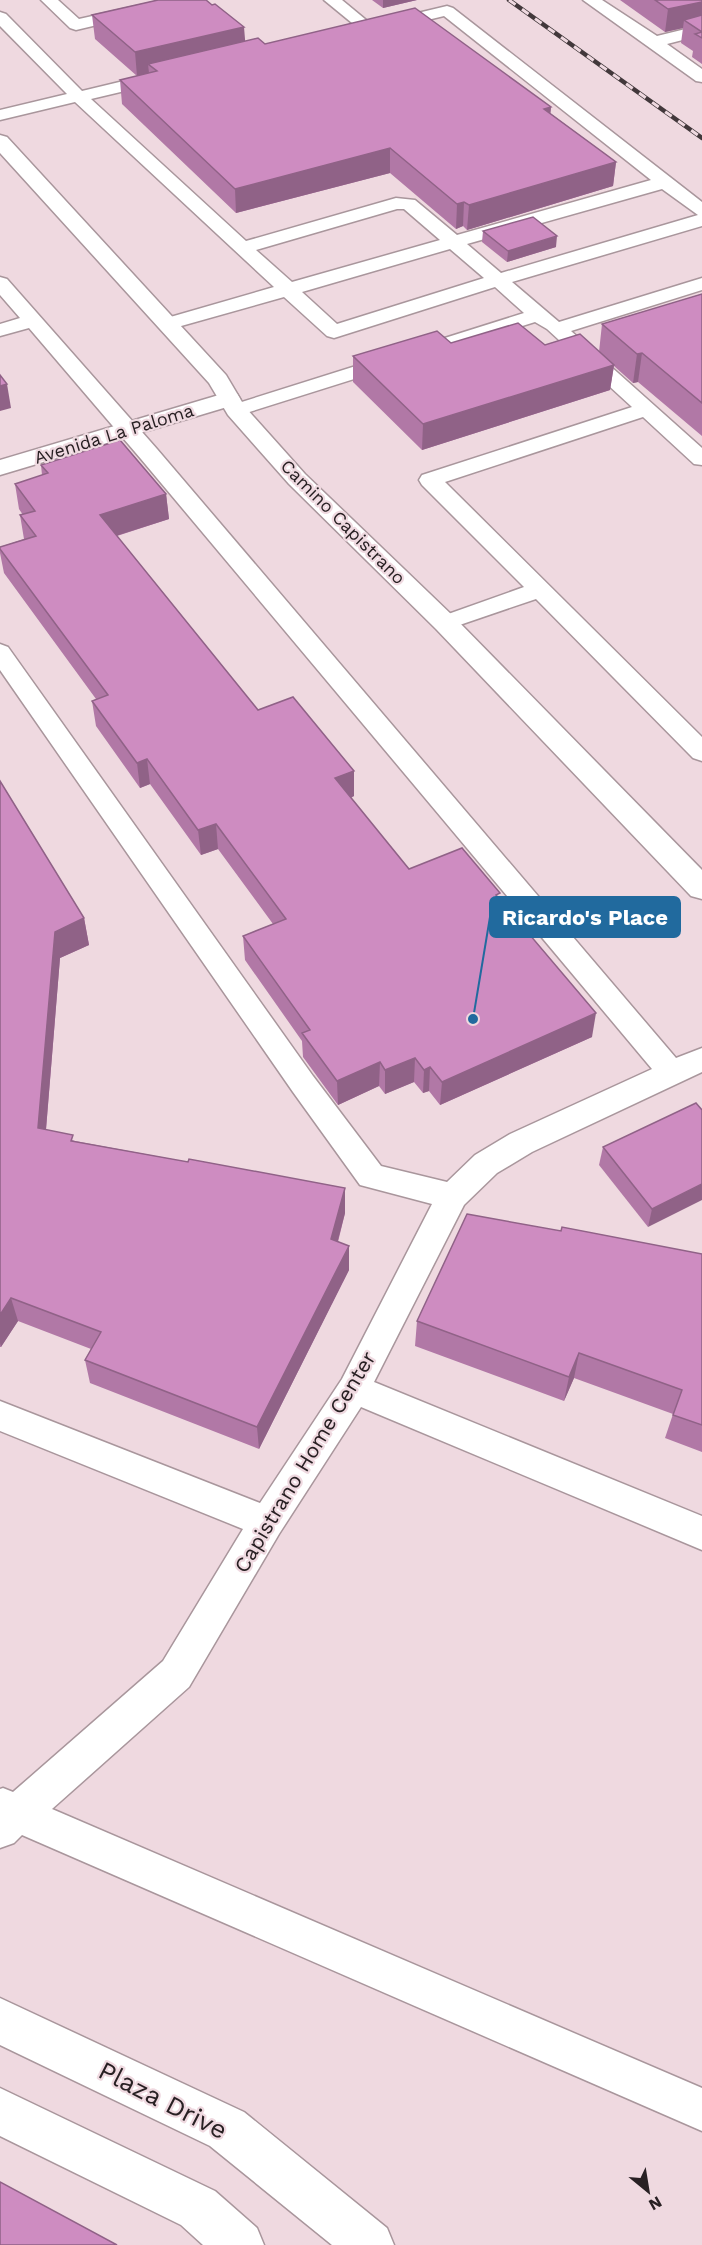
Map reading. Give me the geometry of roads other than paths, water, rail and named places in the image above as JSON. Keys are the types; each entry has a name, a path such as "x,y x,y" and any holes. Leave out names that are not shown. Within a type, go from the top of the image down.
{"main road":[{"name":"Camino Capistrano","path":"0,141 218,380 232,405 297,479 445,623 702,888"},
{"name":"Avenida La Paloma","path":"0,468 127,430 232,405"},
{"name":"Plaza Drive","path":"0,2021 227,2129 370,2245"},
{"path":"0,2111 198,2208 240,2245"}],"lane":[{"path":"49,0 76,25"},
{"path":"20,37 184,0"},
{"path":"332,0 369,29"},
{"path":"591,0 702,77"},
{"path":"348,34 447,11 702,211"},
{"path":"0,16 78,96 334,332 498,280 702,220"},
{"path":"654,42 702,30"},
{"path":"0,115 182,72"},
{"path":"167,324 665,182"},
{"path":"241,248 396,203 409,204 557,329 702,459"},
{"path":"0,283 672,1074"},
{"path":"557,329 696,290"},
{"path":"232,405 538,315"},
{"path":"0,330 33,321"},
{"path":"646,409 430,480 702,752"},
{"path":"445,623 539,590"},
{"path":"0,652 303,1084 371,1176 453,1196"},
{"name":"Capistrano Home Center","path":"6,1816 176,1674 267,1522 354,1389 433,1231 453,1196 486,1164 521,1143 702,1059"},
{"path":"354,1389 702,1533"},
{"path":"0,1416 267,1522"},
{"path":"6,1816 702,2110"}],"railway":[{"path":"509,0 702,138"}],"place":[{"name":"Ricardo's Place","path":"473,1019"}]}
